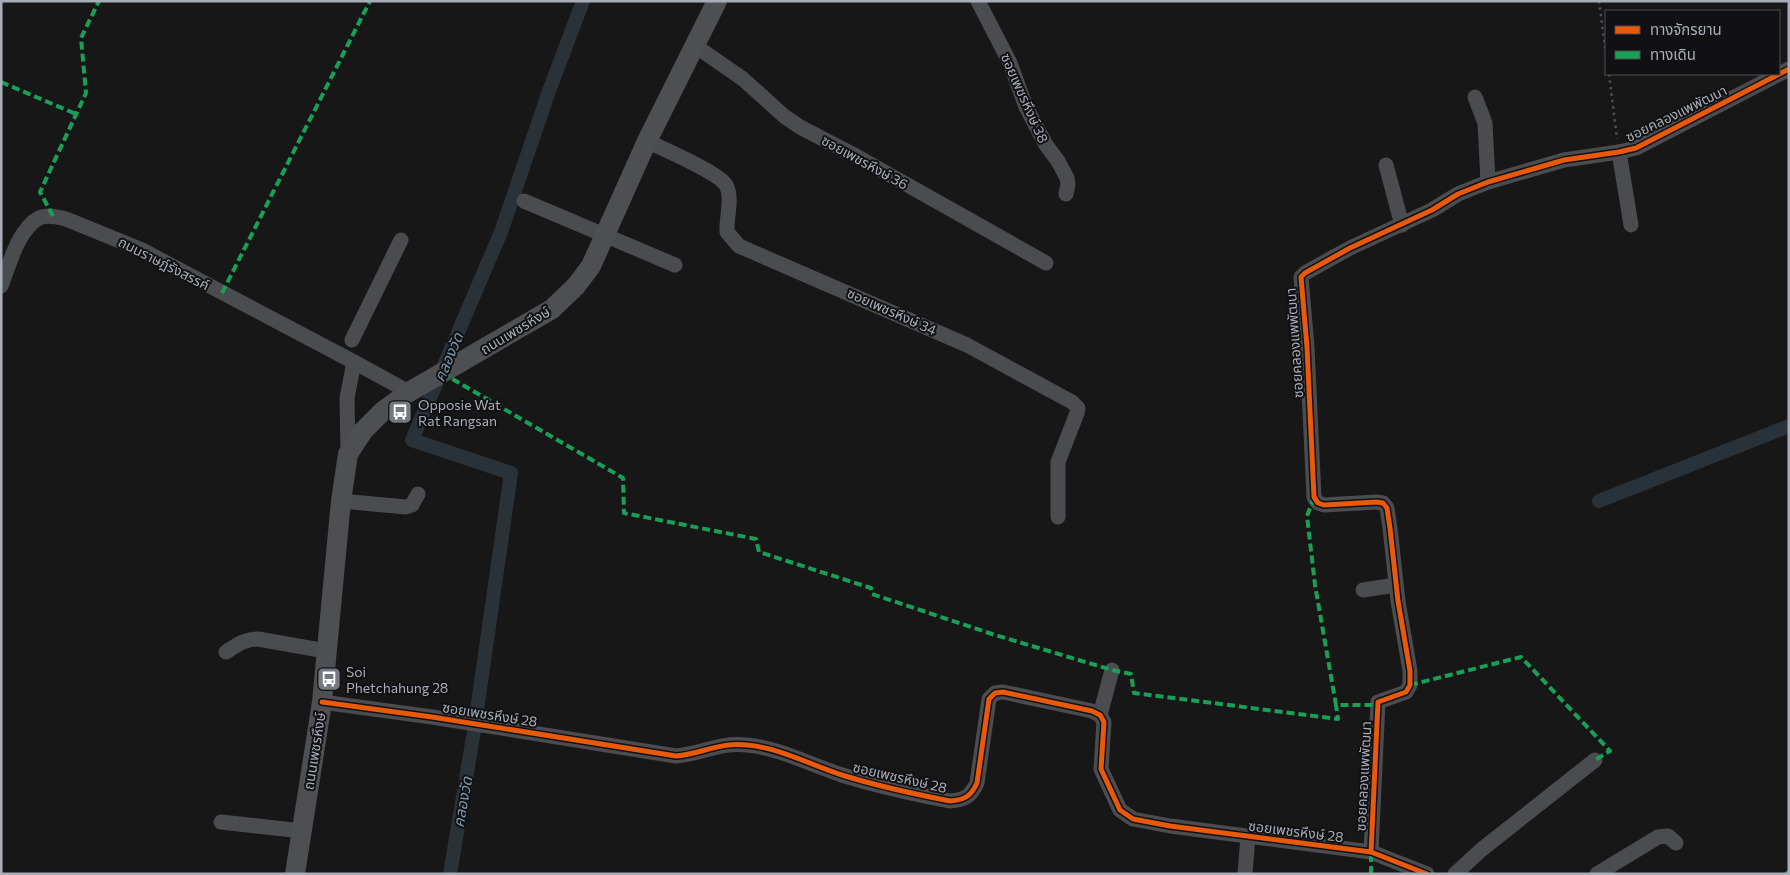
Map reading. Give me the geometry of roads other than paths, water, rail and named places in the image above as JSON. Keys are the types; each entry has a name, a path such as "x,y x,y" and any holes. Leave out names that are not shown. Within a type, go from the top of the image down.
{"main road":[{"name":"ถนนเพชรหึงษ์","path":"296,874 322,702 348,454 363,431 383,411 409,392 552,309 576,286 591,266 647,141 717,1"}],"street":[{"name":"ซอยเพชรหึงษ์ 38","path":"978,1 1010,62 1026,107 1067,178 1066,194"},
{"name":"ซอยเพชรหึงษ์ 36","path":"694,45 743,80 784,116 800,127 856,156 1046,263"},
{"name":"ซอยคลองแพพัฒนา","path":"1371,852 1378,702 1406,692 1410,686 1410,671 1396,585 1387,508 1383,503 1324,505 1318,503 1314,497 1307,347 1301,277 1350,248 1432,210 1458,194 1488,182 1564,160 1636,148 1777,75"},
{"path":"1475,97 1485,123 1488,182"},
{"name":"ซอยเพชรหึงษ์ 34","path":"647,141 710,172 726,184 729,211 727,232 740,246 966,345 1072,402 1078,408 1058,462 1058,517"},
{"path":"1619,152 1631,225"},
{"path":"1386,165 1402,225"},
{"path":"524,201 606,234 675,265"},
{"name":"ถนนราษฎ์รังสรรค์","path":"1,286 21,237 31,224 40,218 53,216 66,219 142,250 350,352 409,392"},
{"path":"348,454 347,398 350,352 401,240"},
{"path":"342,501 406,507 412,505 418,494"},
{"path":"1363,590 1396,585"},
{"path":"226,652 250,639 326,651"},
{"path":"1100,716 1112,670"},
{"name":"ซอยเพชรหึงษ์ 28","path":"322,702 442,718 676,756 692,755 708,748 726,744 748,745 779,752 841,775 950,801 967,798 973,792 977,783 987,708 990,699 995,694 1003,692 1092,711 1100,716 1104,722 1101,768 1120,810 1133,819 1170,826 1371,852 1427,874"},
{"path":"1455,874 1481,850 1595,760"},
{"path":"221,822 302,831"},
{"path":"1245,874 1248,836"},
{"path":"1597,874 1658,837 1668,836 1676,842"}],"waterway":[{"name":"คลองวัด","path":"476,717 511,473 412,440 501,232 549,91 583,1"},
{"path":"1599,501 1789,426"},
{"name":"คลองวัด","path":"450,874 474,731"}],"place":[{"name":"Opposie Wat Rat Rangsan","path":"400,412"},
{"name":"Soi Phetchahung 28","path":"329,679"}]}
